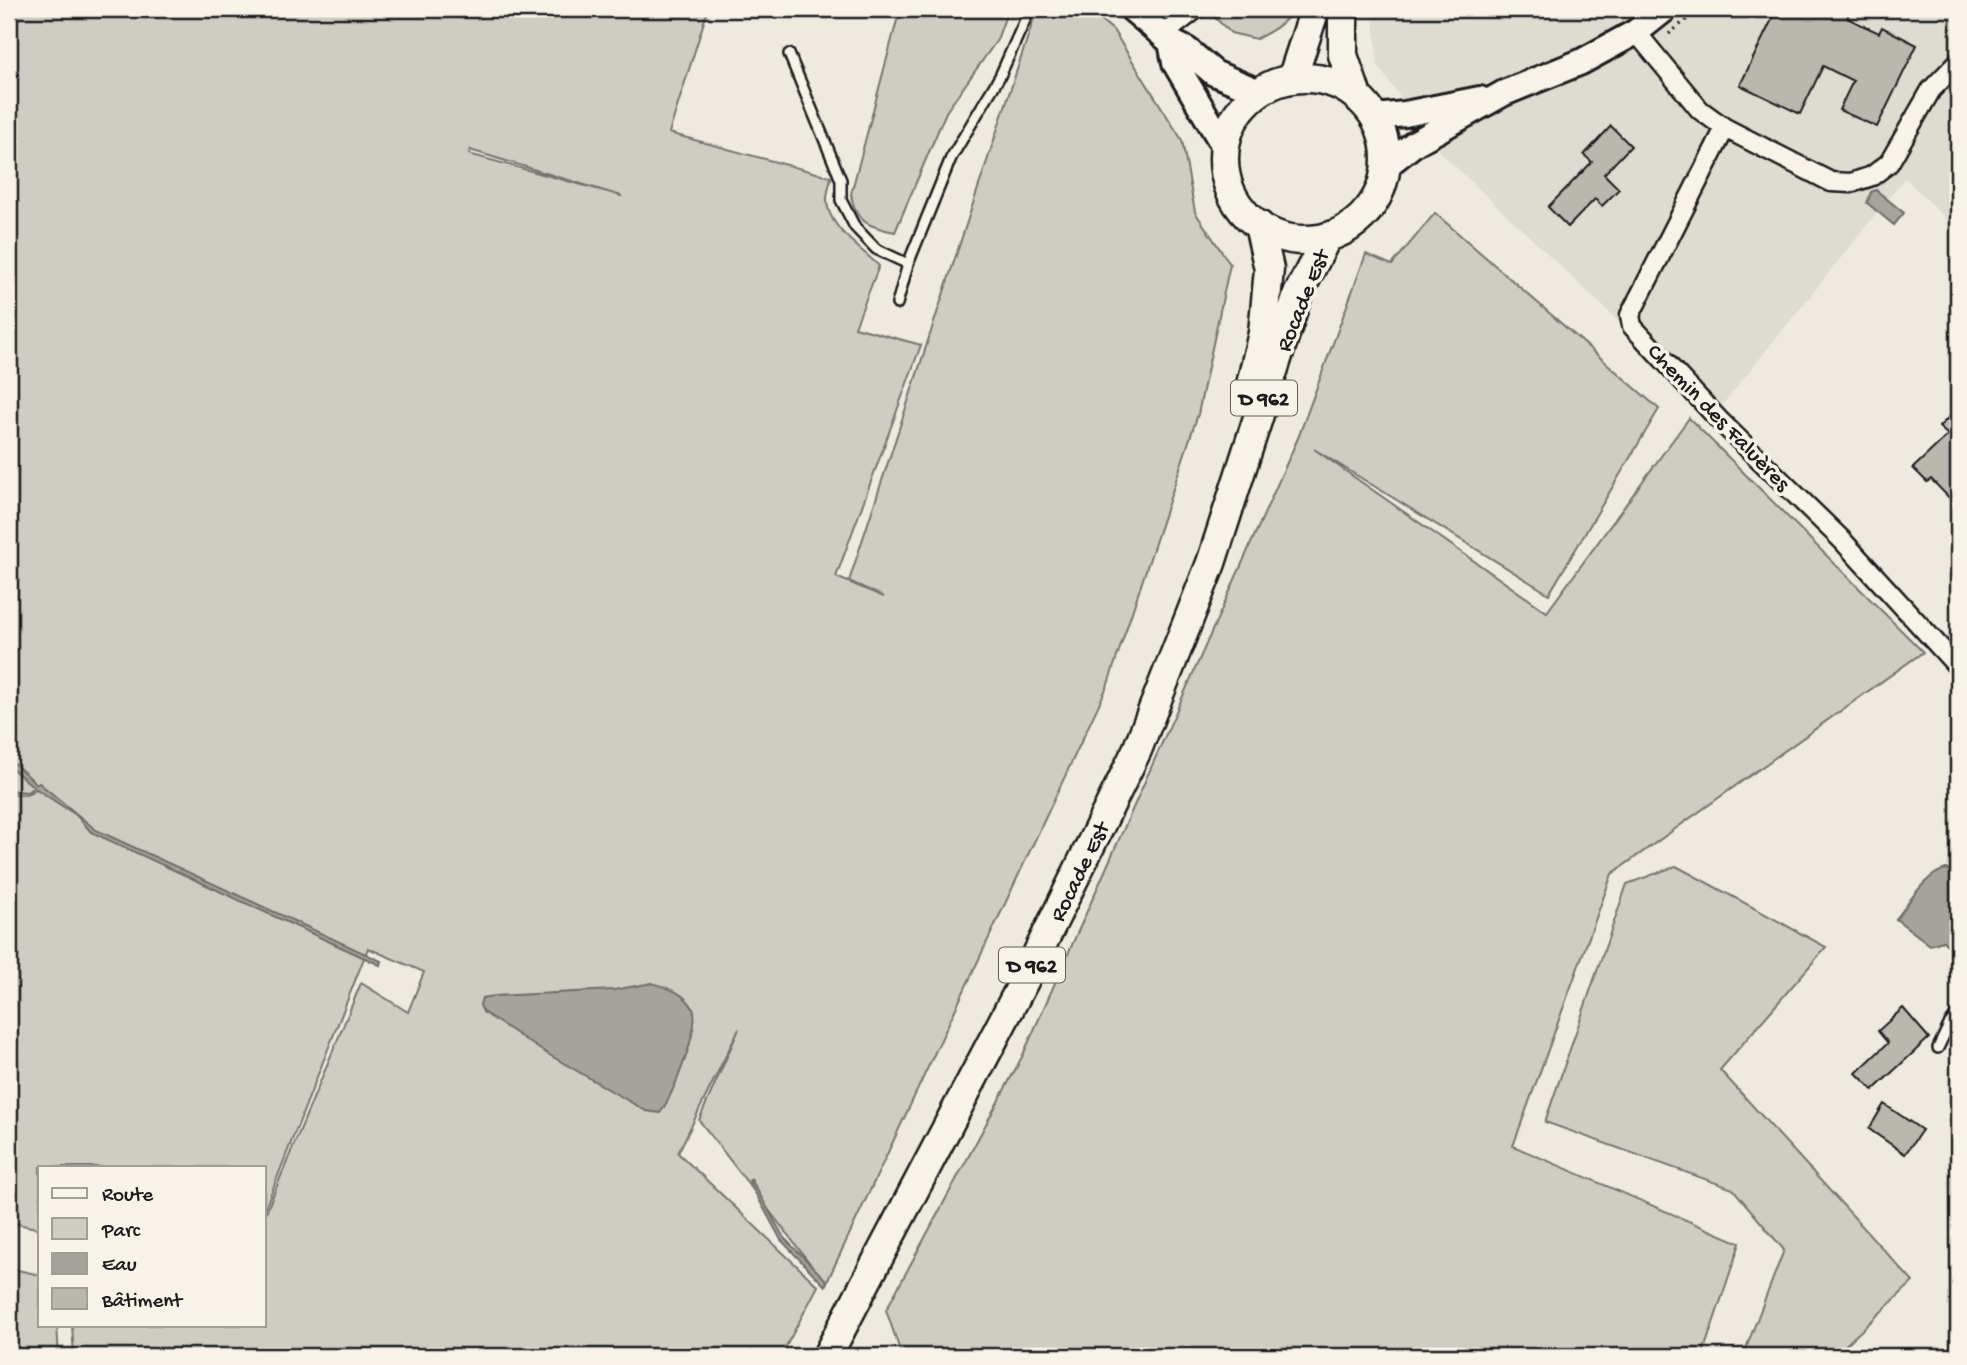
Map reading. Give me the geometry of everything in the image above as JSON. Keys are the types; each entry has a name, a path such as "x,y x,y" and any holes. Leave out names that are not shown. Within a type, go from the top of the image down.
{"main road":[{"path":"1292,79 1315,9"},
{"path":"1343,9 1343,55 1357,96"},
{"path":"1316,78 1340,85 1357,96 1375,117 1385,140 1387,165 1381,189 1368,211 1349,227 1327,237 1303,240 1280,236 1259,225 1242,210 1231,191 1225,170 1225,148 1231,126 1242,107 1259,92 1292,79 1316,78"},
{"name":"Rocade Est","path":"1211,563 1263,333 1269,269 1259,225"},
{"name":"Rocade Est","path":"827,1356 1024,981 1137,750 1211,563 1298,294 1327,237"}],"street":[{"path":"1132,9 1214,73 1259,92"},
{"path":"1168,38 1196,9"},
{"path":"1387,165 1415,143 1504,93 1581,62 1636,32 1665,9"},
{"path":"1636,32 1700,110 1725,128 1831,181 1851,183 1872,176 1889,163 1931,90 1958,62"},
{"path":"1168,38 1175,63 1225,148"},
{"path":"1375,117 1405,114 1504,93"},
{"name":"Chemin des Faluères","path":"1725,128 1630,315 1632,326 1721,422 1841,539 1958,667"}],"lane":[{"path":"897,304 908,264 951,158 1000,76 1030,9"},
{"path":"789,54 841,180 841,200 855,227 876,249 908,264"},
{"path":"1938,1048 1958,1013"}],"shaded area":[{"path":"1373,9 1958,9 1958,231 1905,178 1711,419 1610,313 1437,149 1378,66"}],"green space":[{"path":"9,9 708,9 669,133 831,177 827,199 832,218 846,236 879,266 855,327 921,345 836,577 884,597 849,581 1037,9 1087,9 1113,30 1182,140 1195,212 1230,264 1198,414 1107,687 826,1284 699,1120 739,1029 678,1153 818,1286 781,1356 74,1356 72,1326 266,1326 266,1212 361,983 408,1012 424,972 368,948 266,1206 266,1166 38,1166 38,1229 9,1222","holes":["470,150 612,193 469,154"]},
{"path":"900,9 1008,9 997,40 946,112 895,232 865,222 856,211 851,194"},
{"path":"1293,9 1282,23 1256,39 1231,33 1208,11"},
{"path":"1435,213 1659,409 1549,594 1314,449 1547,612 1689,418 1923,652 1612,874 1513,1146 1740,1243 1702,1356 902,1356 886,1310 1022,1057 1298,438 1366,254 1392,265"},
{"path":"1676,866 1826,947 1720,1070 1913,1282 1834,1356 1743,1356 1784,1250 1733,1189 1545,1122 1627,884"},
{"path":"9,1268 38,1275 38,1326 57,1326 59,1356 9,1356"}],"water":[{"path":"1876,190 1904,213 1894,225 1867,203 1871,192"},
{"path":"9,759 96,830 381,961 380,965 91,832 76,815 36,789 26,795 9,794 9,790 27,792 34,787 9,766"},
{"path":"1946,869 1958,873 1958,955 1943,941 1930,945 1896,919 1924,883"},
{"path":"652,983 686,999 693,1009 694,1018 684,1062 660,1113 646,1111 541,1050 483,1012 480,1005 482,998 495,996 614,990"},
{"path":"751,1179 784,1238 827,1281 825,1286 781,1240 749,1181"}],"building":[{"path":"1777,9 1851,9 1847,18 1879,33 1882,27 1917,45 1877,127 1839,110 1853,81 1823,66 1800,114 1740,85"},
{"path":"1611,126 1631,146 1604,174 1619,189 1602,206 1595,199 1568,227 1548,207 1592,162 1584,155"},
{"path":"1958,408 1958,507 1931,479 1927,482 1913,468 1948,435 1939,427"},
{"path":"1903,1008 1929,1038 1873,1090 1856,1073 1888,1043 1878,1031"},
{"path":"1884,1104 1922,1130 1905,1154 1869,1129"}]}
